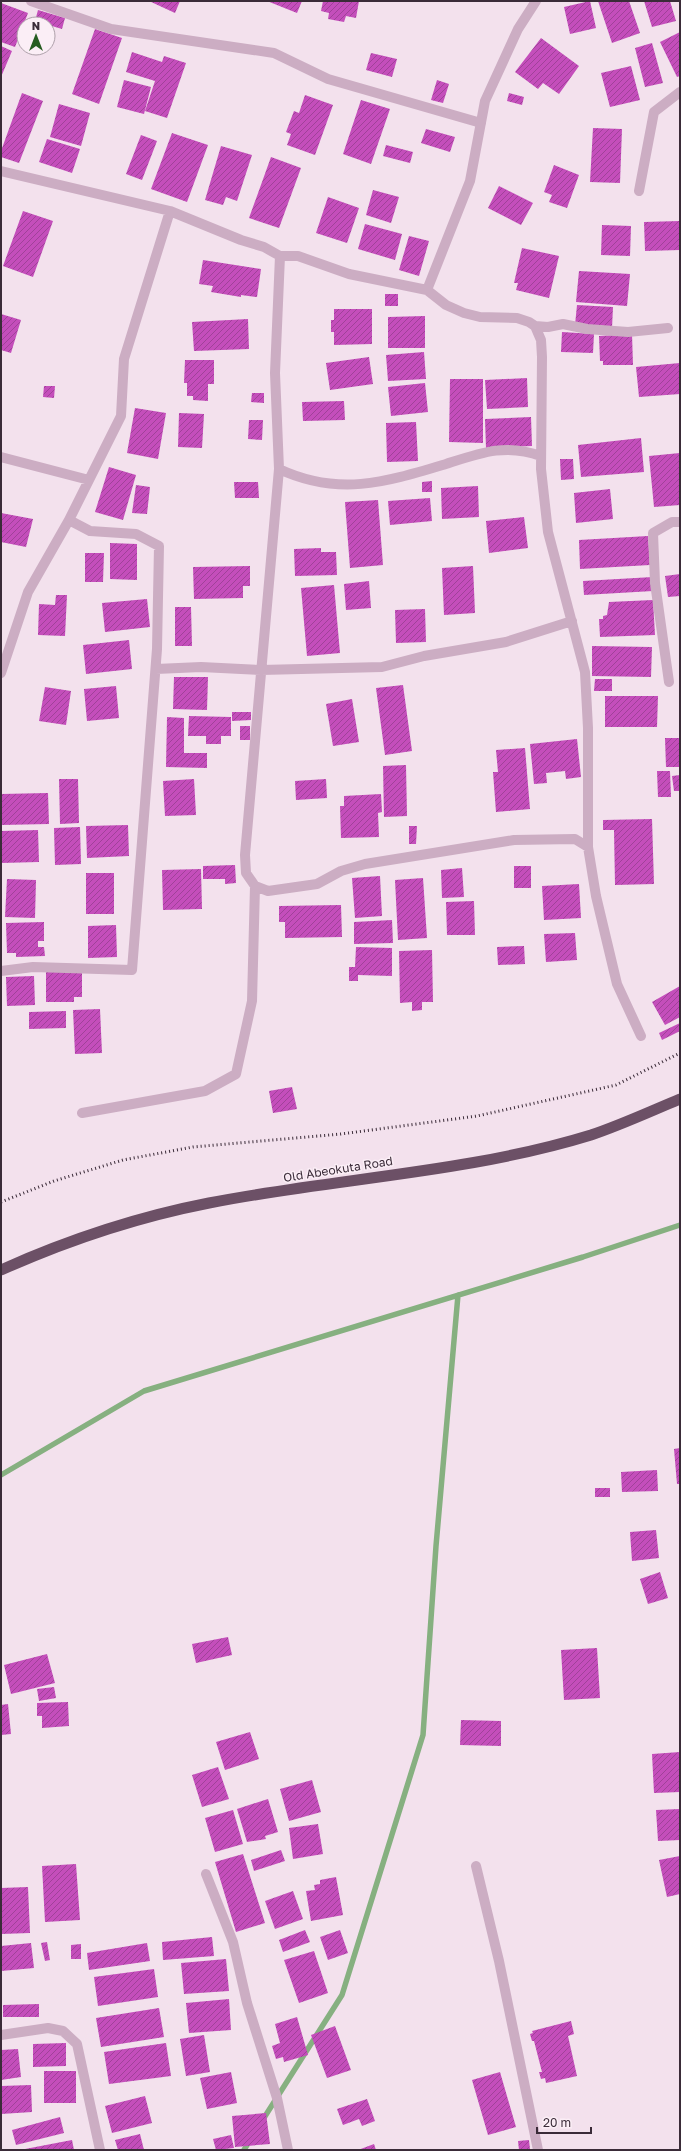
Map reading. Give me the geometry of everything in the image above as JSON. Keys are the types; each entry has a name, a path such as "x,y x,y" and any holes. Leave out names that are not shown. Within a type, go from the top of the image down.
{"highway":[{"name":"Old Abeokuta Road","path":"1,1270 47,1250 128,1221 209,1203 522,1153 592,1135 680,1099"}],"street":[{"path":"30,1 111,29 274,53 328,79 481,123"},
{"path":"427,290 470,181 485,101 518,29 536,1"},
{"path":"639,191 654,112 680,92"},
{"path":"1,171 170,210 241,240 264,247 280,256 298,256 349,274 427,290 446,305 464,313 480,317 517,318 529,322 535,326 548,327 563,324 587,329 628,332 668,328"},
{"path":"1,673 28,592 69,520 121,416 124,359 170,210"},
{"path":"280,256 275,374 279,469 245,855 246,873 255,886 268,891 317,884 341,871 365,864 514,840 575,839 588,847"},
{"path":"535,326 541,340 541,456 548,532 585,672 588,728 588,847 596,896 617,984 641,1036"},
{"path":"541,340 548,327"},
{"path":"279,469 296,477 319,484 345,486 398,478 485,453 511,449 541,456"},
{"path":"1,457 89,480"},
{"path":"1,971 33,967 132,970 156,669 159,546 136,534 90,531 69,520"},
{"path":"669,682 655,583 653,533 672,522 680,522"},
{"path":"156,669 201,667 261,670 382,667 424,656 506,642 572,621"},
{"path":"575,839 588,820"},
{"path":"82,1113 205,1091 236,1074 252,1001 255,886"},
{"path":"476,1866 499,1962 538,2150"},
{"path":"206,1874 233,1942 247,2003 277,2098 288,2150"},
{"path":"1,2035 48,2028 63,2030 77,2044 100,2150"}],"building":[{"path":"149,1 180,1 175,13"},
{"path":"267,1 302,1 297,13"},
{"path":"323,1 359,1 356,18 346,16 344,22 328,19 329,13 321,11"},
{"path":"590,1 596,28 570,34 564,7"},
{"path":"598,1 629,1 640,33 612,43"},
{"path":"644,1 670,1 676,21 652,27"},
{"path":"1,3 28,13 27,16 16,16 15,47 1,42"},
{"path":"38,10 65,18 62,29 56,27 56,16 36,16"},
{"path":"95,29 122,38 99,104 72,94"},
{"path":"680,32 680,76 677,77 660,42"},
{"path":"541,38 579,66 559,94 543,83 538,89 515,72"},
{"path":"652,43 663,83 645,87 635,48"},
{"path":"1,46 12,51 1,77"},
{"path":"132,52 162,62 164,56 186,63 167,118 145,111 155,81 126,72"},
{"path":"371,53 397,59 392,77 366,70"},
{"path":"631,66 640,100 610,107 601,73"},
{"path":"124,80 151,87 144,114 117,107"},
{"path":"437,80 449,84 443,103 431,100"},
{"path":"22,93 43,101 19,163 1,157 1,151"},
{"path":"509,93 524,97 522,105 507,101"},
{"path":"305,95 333,105 315,155 287,145 291,134 286,132 294,111 299,113"},
{"path":"361,100 390,109 371,164 343,154"},
{"path":"59,104 90,113 81,146 50,137"},
{"path":"593,128 622,129 620,183 590,182"},
{"path":"426,129 455,137 450,152 421,143"},
{"path":"172,133 208,145 187,202 151,189"},
{"path":"141,135 157,141 142,180 126,174"},
{"path":"47,139 80,149 72,173 39,162"},
{"path":"386,145 413,152 410,163 383,156"},
{"path":"221,146 252,155 237,201 226,197 223,205 205,200"},
{"path":"271,157 301,168 279,228 249,218"},
{"path":"554,165 579,175 567,208 549,202 552,195 544,192"},
{"path":"499,186 533,203 521,225 488,208"},
{"path":"373,190 399,197 391,223 366,215"},
{"path":"328,197 359,208 347,243 316,233"},
{"path":"23,211 53,221 33,277 3,266"},
{"path":"680,221 680,250 645,251 644,222"},
{"path":"365,224 402,234 395,260 358,249"},
{"path":"602,225 631,226 630,256 601,255"},
{"path":"409,236 429,241 419,276 399,270"},
{"path":"522,248 559,256 549,298 516,290 518,283 514,283"},
{"path":"203,260 261,269 257,297 241,295 241,297 211,292 213,286 199,284"},
{"path":"579,271 630,274 627,306 576,302"},
{"path":"385,294 398,294 398,306 385,306"},
{"path":"577,305 613,307 612,328 575,325"},
{"path":"334,309 372,309 372,344 334,345 334,332 331,332 331,320 334,320"},
{"path":"1,314 21,320 11,353 1,350"},
{"path":"425,316 425,348 388,348 388,317"},
{"path":"248,319 249,349 194,351 192,322"},
{"path":"562,332 594,334 593,353 561,352"},
{"path":"632,334 633,365 603,365 603,361 600,361 599,336"},
{"path":"424,352 426,379 388,381 386,355"},
{"path":"369,357 373,384 330,390 326,363"},
{"path":"185,360 214,360 214,384 208,384 208,401 193,400 193,396 187,396 187,383 184,383"},
{"path":"680,363 680,394 639,397 636,367"},
{"path":"527,378 528,407 487,409 485,380"},
{"path":"450,379 483,379 483,443 449,442"},
{"path":"425,383 428,412 391,416 388,387"},
{"path":"44,386 55,386 54,398 43,397"},
{"path":"252,393 264,393 264,403 251,402"},
{"path":"344,401 345,420 303,421 302,402"},
{"path":"135,408 166,413 158,459 127,453"},
{"path":"179,413 204,414 202,448 178,447"},
{"path":"531,417 532,446 486,448 485,419"},
{"path":"249,420 263,420 262,440 248,439"},
{"path":"416,422 418,461 387,462 386,423"},
{"path":"641,438 644,472 581,477 578,445"},
{"path":"680,453 680,505 654,507 649,456"},
{"path":"560,459 573,459 574,479 561,480"},
{"path":"109,467 136,475 123,520 95,512"},
{"path":"432,481 432,492 422,492 422,482"},
{"path":"234,482 258,482 259,498 235,498"},
{"path":"136,485 150,487 147,514 132,513"},
{"path":"478,486 479,517 442,519 441,488"},
{"path":"610,489 613,519 576,523 574,493"},
{"path":"430,498 432,521 390,525 388,501"},
{"path":"378,500 383,565 350,568 345,502"},
{"path":"1,513 33,519 26,547 1,542"},
{"path":"524,517 528,548 489,553 486,521"},
{"path":"648,536 650,565 580,569 579,540"},
{"path":"110,543 137,544 137,580 110,579"},
{"path":"321,548 321,552 336,552 337,575 295,576 294,549"},
{"path":"85,553 104,553 103,582 85,582"},
{"path":"250,566 250,586 243,586 243,598 194,599 193,567"},
{"path":"473,566 475,613 444,615 442,568"},
{"path":"680,574 680,596 668,597 665,576"},
{"path":"653,577 653,591 584,595 583,581"},
{"path":"369,581 371,608 346,610 344,584"},
{"path":"334,585 340,653 307,656 301,588"},
{"path":"56,595 67,595 65,636 38,635 39,604 55,605"},
{"path":"147,599 150,627 105,632 102,603"},
{"path":"653,600 655,635 600,637 599,619 603,619 603,616 607,615 609,602"},
{"path":"175,607 191,607 192,646 175,646"},
{"path":"425,609 426,642 396,643 395,610"},
{"path":"129,640 132,669 86,674 83,645"},
{"path":"592,646 652,647 651,677 592,676"},
{"path":"174,677 208,677 207,710 173,709"},
{"path":"595,679 612,679 612,691 594,691"},
{"path":"403,685 412,751 385,755 376,688"},
{"path":"116,686 119,718 87,721 84,689"},
{"path":"45,687 71,691 66,725 39,721"},
{"path":"605,696 658,696 657,727 605,727"},
{"path":"352,699 359,742 333,746 326,704"},
{"path":"232,712 251,712 251,720 232,721"},
{"path":"189,716 231,717 231,736 221,736 221,744 206,744 206,736 188,736"},
{"path":"167,717 184,718 184,753 207,753 207,768 166,767"},
{"path":"240,726 250,726 250,740 240,740"},
{"path":"665,738 680,738 680,767 666,767"},
{"path":"577,739 581,777 566,779 565,771 546,773 547,783 534,784 530,744"},
{"path":"525,748 530,809 496,812 493,772 498,772 496,750"},
{"path":"406,765 407,816 384,817 383,766"},
{"path":"657,771 670,771 671,797 658,797"},
{"path":"680,775 680,791 674,791 672,776"},
{"path":"59,779 78,779 79,823 60,824"},
{"path":"194,779 196,815 165,816 163,781"},
{"path":"326,779 327,798 296,800 295,781"},
{"path":"48,793 49,824 1,825 1,794"},
{"path":"381,794 382,812 378,813 379,837 341,838 340,806 344,806 344,796"},
{"path":"652,819 654,884 615,885 614,830 603,830 603,820"},
{"path":"128,825 129,856 87,858 86,826"},
{"path":"409,826 417,826 416,844 409,844"},
{"path":"80,827 81,864 55,865 54,828"},
{"path":"38,830 39,862 1,863 1,831"},
{"path":"235,865 236,883 225,884 225,879 203,879 203,866"},
{"path":"514,866 531,866 531,888 514,888"},
{"path":"462,868 464,897 442,898 441,870"},
{"path":"201,869 202,909 163,910 162,870"},
{"path":"86,873 114,873 114,914 86,914"},
{"path":"380,876 382,916 355,918 352,878"},
{"path":"423,878 427,938 398,940 395,880"},
{"path":"7,879 36,880 35,918 5,917"},
{"path":"579,884 581,918 544,920 542,886"},
{"path":"474,901 475,935 447,935 446,902"},
{"path":"341,905 342,937 285,938 285,922 279,922 279,906"},
{"path":"392,920 393,943 354,944 354,922"},
{"path":"44,922 44,941 38,941 38,947 44,947 45,956 16,957 16,953 7,953 6,923"},
{"path":"116,925 117,957 88,958 88,926"},
{"path":"575,933 577,960 546,962 544,934"},
{"path":"524,946 525,964 498,965 497,947"},
{"path":"356,947 392,948 392,976 358,975 358,981 349,981 349,967 355,967"},
{"path":"432,950 433,1002 422,1002 422,1010 412,1011 412,1002 400,1003 399,951"},
{"path":"46,970 82,970 82,997 74,997 74,1002 46,1002"},
{"path":"34,976 35,1005 7,1006 6,977"},
{"path":"680,986 680,1017 665,1025 652,1002"},
{"path":"100,1009 102,1053 75,1054 73,1010"},
{"path":"66,1011 66,1028 29,1029 29,1012"},
{"path":"680,1023 680,1031 662,1040 659,1033"},
{"path":"292,1087 297,1109 273,1113 269,1091"},
{"path":"680,1448 680,1484 677,1484 674,1449"},
{"path":"657,1470 658,1491 622,1492 621,1472"},
{"path":"595,1488 610,1488 610,1497 595,1497"},
{"path":"656,1530 659,1558 632,1561 630,1532"},
{"path":"660,1572 668,1598 648,1604 640,1579"},
{"path":"228,1637 232,1655 196,1663 192,1644"},
{"path":"597,1648 600,1698 564,1700 561,1650"},
{"path":"47,1654 55,1683 11,1694 4,1665"},
{"path":"54,1687 56,1698 39,1701 37,1689"},
{"path":"68,1702 69,1726 42,1728 42,1716 37,1716 37,1703"},
{"path":"8,1704 11,1734 1,1735 1,1705"},
{"path":"461,1720 501,1721 501,1746 460,1745"},
{"path":"250,1732 259,1759 225,1770 216,1742"},
{"path":"680,1752 680,1792 654,1793 652,1754"},
{"path":"218,1767 229,1799 202,1807 192,1775"},
{"path":"312,1780 321,1812 289,1821 280,1789"},
{"path":"268,1799 278,1832 265,1836 266,1839 247,1842 237,1809"},
{"path":"680,1809 680,1840 658,1841 656,1810"},
{"path":"233,1810 243,1844 215,1852 205,1818"},
{"path":"318,1824 323,1854 293,1859 289,1828"},
{"path":"281,1850 285,1861 254,1871 251,1860"},
{"path":"243,1854 265,1923 236,1932 215,1862"},
{"path":"680,1856 680,1894 667,1897 659,1860"},
{"path":"76,1864 80,1920 45,1922 42,1866"},
{"path":"336,1877 343,1915 311,1921 306,1891 315,1890 314,1885 320,1884 320,1880"},
{"path":"28,1887 30,1933 1,1934 1,1888"},
{"path":"293,1891 303,1919 275,1929 265,1901"},
{"path":"305,1930 310,1942 283,1952 279,1940"},
{"path":"340,1930 348,1953 328,1960 320,1937"},
{"path":"212,1937 214,1956 163,1960 162,1942"},
{"path":"47,1942 50,1960 45,1961 41,1943"},
{"path":"31,1943 34,1968 1,1971 1,1946"},
{"path":"147,1943 150,1961 89,1970 87,1953"},
{"path":"81,1944 81,1959 71,1959 71,1945"},
{"path":"314,1951 328,1993 299,2003 284,1960"},
{"path":"226,1959 229,1991 184,1994 181,1963"},
{"path":"154,1969 158,1997 98,2006 94,1977"},
{"path":"229,1999 231,2030 189,2033 186,2003"},
{"path":"39,2004 39,2017 3,2017 3,2005"},
{"path":"159,2008 164,2037 101,2047 96,2018"},
{"path":"297,2017 308,2055 284,2062 283,2057 276,2059 272,2046 280,2043 275,2024"},
{"path":"571,2021 574,2034 568,2036 577,2076 546,2083 545,2078 541,2079 539,2072 542,2072 534,2041 532,2041 530,2034 533,2033 532,2031"},
{"path":"335,2026 351,2070 327,2078 311,2035"},
{"path":"204,2035 210,2072 186,2076 180,2039"},
{"path":"66,2043 66,2066 33,2067 33,2044"},
{"path":"166,2043 171,2076 109,2084 104,2052"},
{"path":"18,2049 21,2077 1,2080 1,2050"},
{"path":"44,2071 76,2071 76,2103 44,2103"},
{"path":"231,2072 237,2103 207,2109 200,2078"},
{"path":"500,2072 516,2127 488,2135 472,2080"},
{"path":"31,2085 32,2112 1,2114 1,2086"},
{"path":"145,2096 152,2123 112,2133 105,2106"},
{"path":"367,2099 375,2121 362,2126 359,2119 343,2125 337,2109"},
{"path":"266,2113 270,2144 235,2147 232,2116"},
{"path":"60,2117 64,2133 16,2145 12,2130"},
{"path":"140,2134 144,2150 118,2150 115,2140"},
{"path":"231,2135 234,2148 216,2150 213,2139"},
{"path":"72,2140 74,2150 25,2150 25,2149"},
{"path":"529,2140 530,2149 519,2150 518,2141"},
{"path":"374,2144 376,2150 358,2150"}],"waterway":[{"path":"1,1475 144,1391 583,1257 680,1225"},
{"path":"262,2121 342,1995 423,1735 436,1546 458,1295"},
{"path":"244,2150 250,2140"}],"railway":[{"path":"1,1202 54,1181 123,1160 193,1147 341,1134 477,1116 616,1085 680,1053"}]}
